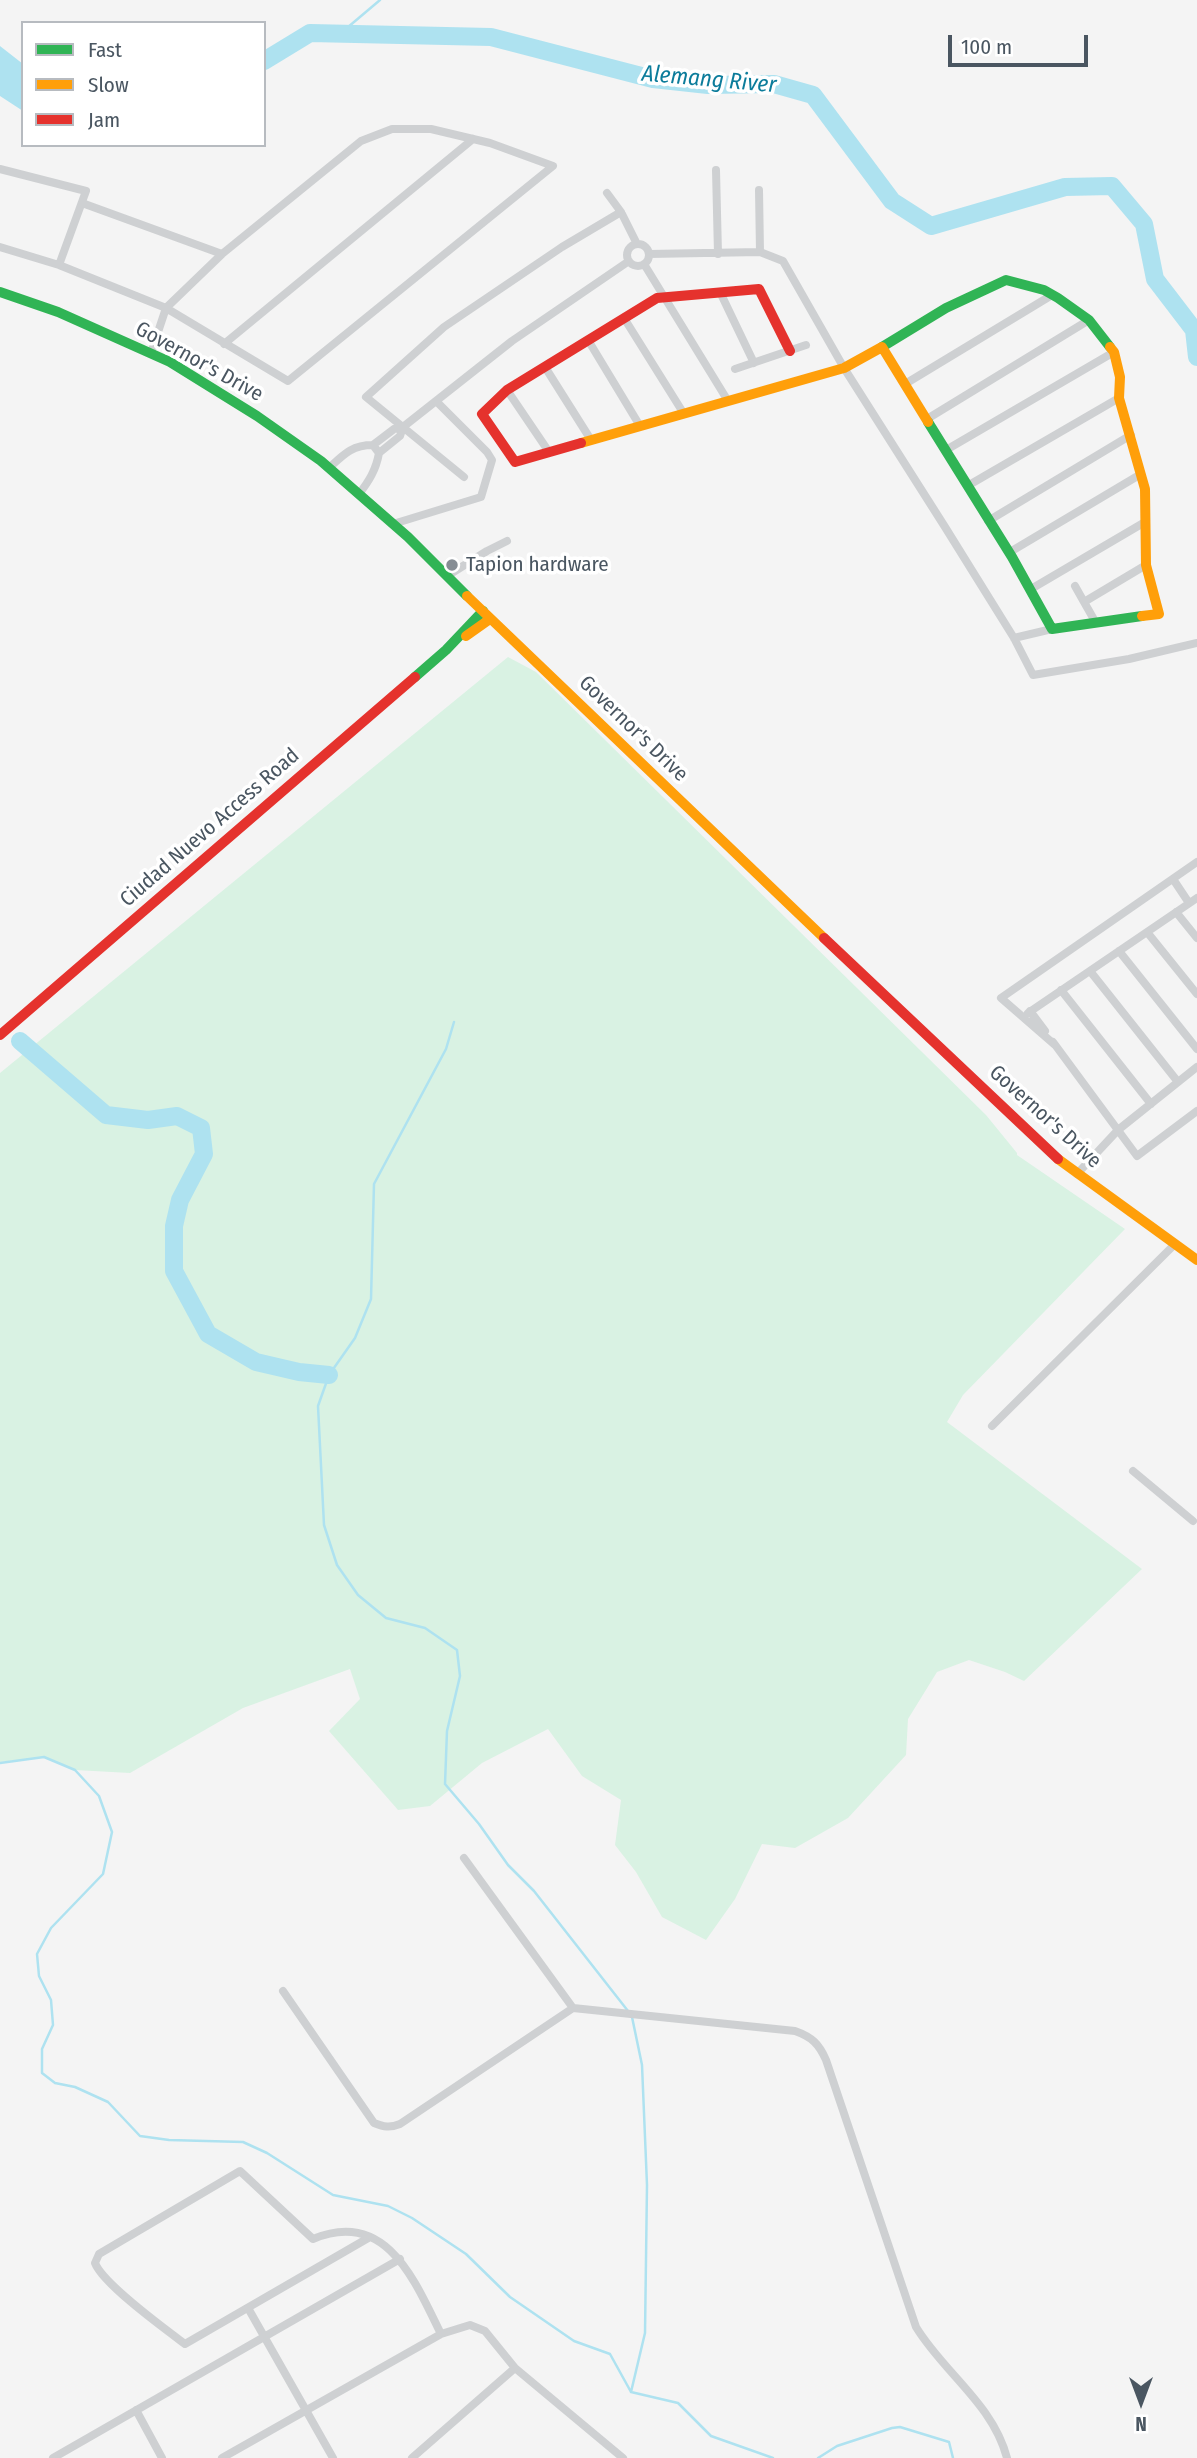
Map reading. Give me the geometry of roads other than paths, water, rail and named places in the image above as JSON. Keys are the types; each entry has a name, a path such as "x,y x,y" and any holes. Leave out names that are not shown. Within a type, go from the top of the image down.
{"street":[{"path":"0,247 59,265 166,308 288,381 553,166 473,139 431,130 392,129 360,141 222,254 166,308 151,353"},
{"path":"225,344 473,139"},
{"path":"0,169 86,191 59,265"},
{"path":"716,170 718,254"},
{"path":"759,190 760,251"},
{"path":"607,193 621,212 637,244 647,247 648,261 635,265 629,261"},
{"path":"82,203 222,254"},
{"path":"464,477 366,397 444,327 562,247 621,212"},
{"path":"629,261 628,250 637,244"},
{"path":"649,254 760,251 783,261 844,368 1014,638 1033,675 1129,659 1197,643"},
{"path":"329,468 359,445 373,445 394,429 403,427 512,341 629,261"},
{"path":"644,264 728,401"},
{"path":"790,351 759,289 657,298 507,390 482,414 515,462 844,368 946,308 1006,280 1052,295 1089,320 1114,352 1120,377 1119,398 1145,489 1146,565 1159,614 1052,629 1014,638"},
{"name":"Governor's Drive","path":"0,292 58,312 151,353 228,397 329,468 393,524 1028,1132 1077,1174 1197,1260"},
{"path":"720,292 754,363"},
{"path":"905,384 1052,295"},
{"path":"624,318 684,414"},
{"path":"927,419 1089,320"},
{"path":"588,340 640,426"},
{"path":"735,369 807,345"},
{"path":"882,347 988,521 1010,552 1052,629"},
{"path":"946,450 1114,352"},
{"path":"545,367 592,440"},
{"path":"507,390 548,453"},
{"path":"968,485 1119,398"},
{"path":"393,524 481,497 492,460 436,401"},
{"path":"359,494 372,477 379,453 400,436 403,427"},
{"path":"988,521 1131,435"},
{"path":"373,445 379,453"},
{"path":"1010,552 1141,474"},
{"path":"1031,589 1145,522"},
{"path":"447,576 508,541"},
{"path":"1084,602 1146,565"},
{"path":"1075,586 1096,623"},
{"name":"Ciudad Nuevo Access Road","path":"0,1035 487,615"},
{"path":"1197,862 1001,998 1026,1014 1055,1045 1137,1156 1197,1111"},
{"path":"1026,1014 1193,901 1173,879"},
{"path":"1177,912 1197,938"},
{"path":"1147,932 1197,994"},
{"path":"1119,951 1197,1049"},
{"path":"1090,971 1178,1082"},
{"path":"1061,990 1151,1104"},
{"path":"1077,1174 1118,1130 1197,1068"},
{"path":"992,1426 1175,1244"},
{"path":"1133,1471 1193,1521"},
{"path":"464,1858 573,2008"},
{"path":"282,1991 374,2123 391,2127 400,2124 573,2008 795,2031 810,2037 820,2046 916,2327 928,2348 980,2404 994,2424 1007,2458"},
{"path":"370,2237 185,2344 139,2308 99,2271 95,2259 99,2254 240,2171 313,2239 345,2231 370,2237 385,2245 400,2259 441,2334"},
{"path":"53,2458 400,2259"},
{"path":"248,2308 333,2458"},
{"path":"222,2458 441,2334 462,2326 478,2327 485,2331 515,2368 623,2458"},
{"path":"412,2458 515,2368"},
{"path":"136,2410 162,2458"}],"water":[{"path":"0,46 21,62 21,110 0,96"}],"waterway":[{"path":"341,33 380,0"},
{"name":"Alemang River","path":"266,60 310,33 491,37 653,79 708,85 774,84 813,95 892,201 931,226 1065,187 1112,186 1144,224 1155,279 1194,330 1197,357"},
{"path":"454,1022 446,1049 374,1184 371,1299 355,1338 329,1375 318,1406 324,1525 337,1565 358,1595 386,1618 425,1628 457,1650 460,1676 447,1731 445,1784 479,1824 508,1865 534,1891 628,2011"},
{"path":"20,1041 106,1115 148,1120 177,1116 201,1128 204,1154 180,1200 174,1226 174,1271 208,1334 256,1362 299,1372 329,1375"},
{"path":"0,1763 44,1757 75,1770 99,1796 112,1832 103,1874 51,1928 37,1954 39,1976 51,2000 53,2025 42,2049 42,2073 55,2083 75,2087 108,2102 140,2136 169,2140 243,2142 267,2153 333,2195 388,2206 412,2218 466,2254 510,2297 574,2341 610,2354 631,2392 678,2403 711,2436 773,2458"},
{"path":"631,2392 645,2333 647,2185 642,2065 632,2017"},
{"path":"818,2458 837,2446 900,2427 949,2442 953,2458"}],"place":[{"name":"Tapion hardware","path":"452,565"}]}
